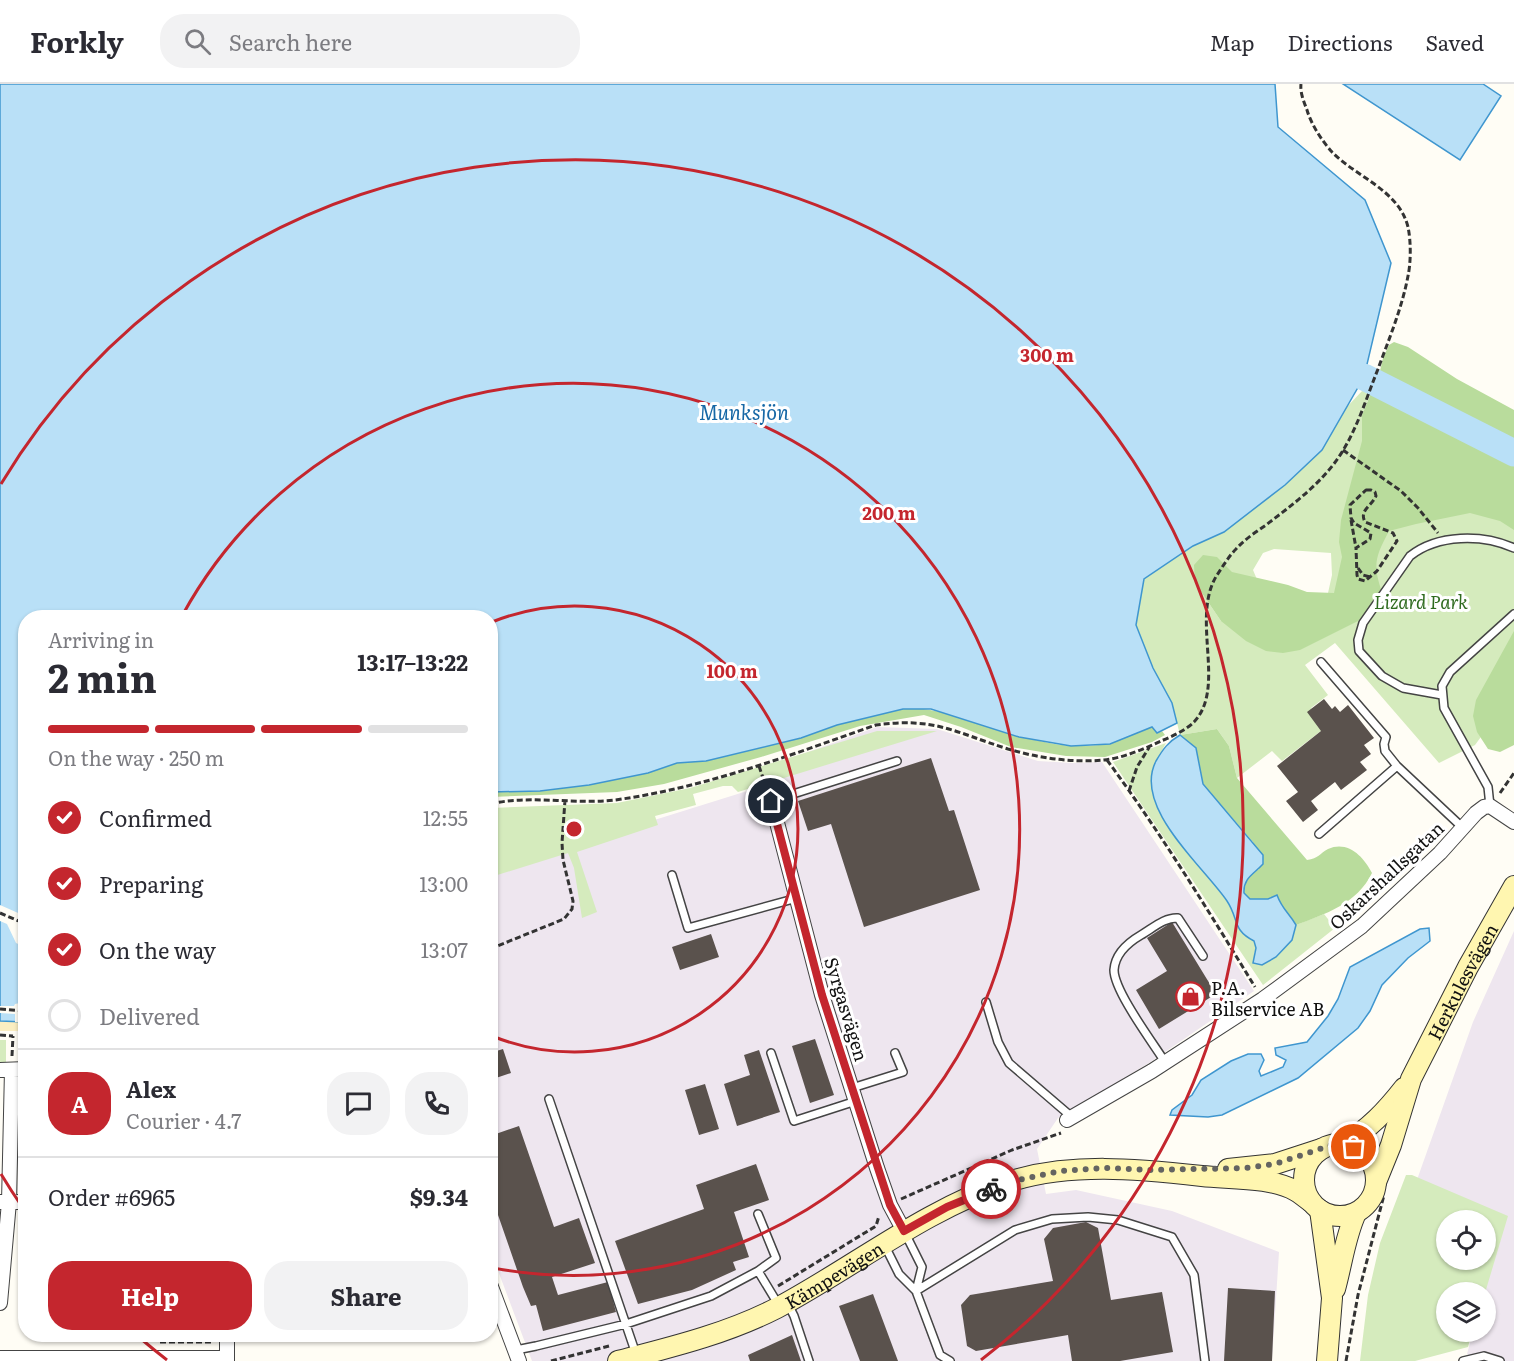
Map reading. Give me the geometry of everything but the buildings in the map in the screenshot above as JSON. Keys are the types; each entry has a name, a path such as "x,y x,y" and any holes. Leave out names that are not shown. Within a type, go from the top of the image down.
{"main road":[{"name":"Herkulesvägen","path":"1381,1186 1411,1079 1468,967 1514,886"},
{"name":"Herkulesvägen","path":"1344,1144 1384,1114 1411,1079"},
{"path":"1327,1361 1332,1298 1346,1240 1356,1213 1381,1186 1371,1161 1364,1153 1344,1144 1321,1149 1312,1157 1305,1173 1305,1191 1315,1206 1332,1298"},
{"name":"Kämpevägen","path":"1151,1170 1245,1168 1275,1164 1321,1149"},
{"name":"Kämpevägen","path":"618,1361 634,1348 730,1329 947,1207 1009,1182 1060,1171 1105,1168 1151,1170 1275,1183 1296,1191 1315,1206"},
{"path":"1315,1206 1336,1216 1356,1213"}],"street":[{"name":"Syrgasvägen","path":"770,797 822,995 890,1205 904,1231"},
{"path":"1490,806 1514,822"},
{"name":"Oskarshallsgatan","path":"1070,1119 1166,1062 1263,999 1362,926 1440,853 1476,813 1490,806"},
{"path":"0,1303 12,1069"},
{"path":"498,1305 517,1355"},
{"path":"0,1358 226,1359 227,1342"}],"lane":[{"path":"1442,695 1403,688 1382,676 1359,651 1358,640 1363,623 1410,556 1418,549 1444,541 1473,539 1501,543 1514,548"},
{"path":"1490,806 1488,787 1444,708 1442,686 1450,672 1514,614"},
{"path":"1321,662 1386,737 1385,751 1397,766 1463,828"},
{"path":"770,797 897,761"},
{"path":"1319,834 1397,766"},
{"path":"672,875 688,928 797,898"},
{"path":"1166,1062 1127,1003 1116,981 1114,969 1116,962 1131,941 1170,918 1178,918 1203,956"},
{"path":"986,1002 998,1042 1010,1063 1070,1119"},
{"path":"771,1053 794,1121 903,1072 895,1053"},
{"path":"549,1099 634,1348"},
{"path":"517,1355 536,1346 626,1324 711,1296 758,1271 776,1258 758,1214"},
{"path":"916,1291 1015,1230 1052,1220 1088,1217 1118,1220 1172,1237 1194,1275 1205,1361"},
{"path":"904,1231 922,1267 916,1291"},
{"path":"884,1244 898,1274 916,1291 940,1355 950,1361"},
{"path":"758,1271 778,1300 794,1316 809,1361"},
{"path":"1463,1361 1484,1356 1500,1361"}],"path":[{"path":"498,804 621,799 759,766 876,725 910,721 944,726 1008,749 1043,758 1074,760 1107,760 1162,741 1194,722 1206,695 1209,672 1206,610 1210,589 1237,548 1309,491 1329,470 1343,450 1358,421 1394,328 1408,276 1407,226 1394,201 1332,152 1310,119 1300,90 1301,84"},
{"path":"1343,450 1401,491 1418,508 1444,541"},
{"path":"1371,490 1376,496 1363,511 1365,522 1393,533 1397,541 1383,563 1365,581 1358,579 1356,548 1350,505 1363,492 1371,490"},
{"path":"1351,518 1354,523 1371,533 1372,536 1356,548"},
{"path":"1129,791 1137,767 1150,746"},
{"path":"1107,760 1213,918 1263,999"},
{"path":"1490,806 1514,772"},
{"path":"498,946 564,919 572,909 573,901 562,860 565,800"},
{"path":"0,913 18,921"},
{"path":"0,1010 18,1010"},
{"path":"0,1035 18,1036"},
{"path":"12,1069 13,1036"},
{"path":"778,1300 876,1226 879,1211 915,1191 936,1185 1012,1150 1062,1132 1070,1119"},
{"path":"1346,1361 1381,1186"},
{"path":"551,1361 634,1348"}],"shaded area":[{"path":"877,727 937,729 1038,761 1102,762 1254,991 1149,1063 1058,1118 1037,1149 1046,1194 1076,1190 1172,1211 1279,1252 1272,1361 532,1361 498,1271 498,869 770,784 764,768"},
{"path":"1514,931 1514,1361 1477,1361 1467,1354 1470,1342 1496,1342 1496,1282 1487,1282 1491,1270 1496,1270 1496,1252 1506,1218 1496,1215 1496,1210 1478,1210 1413,1191 1473,1022"}],"green space":[{"path":"1394,342 1408,347 1457,379 1514,410 1514,530 1500,521 1470,513 1389,531 1381,547 1376,567 1382,592 1372,608 1358,621 1300,650 1283,653 1266,651 1246,641 1221,621 1195,583 1194,565 1203,555 1217,557 1232,572 1288,585 1307,592 1334,593 1342,557 1339,542 1341,520 1362,441 1362,415 1383,358 1389,345"},
{"name":"Lizard Park","path":"1363,390 1367,390 1370,394 1362,415 1514,461 1514,692 1475,745 1439,763 1335,643 1305,665 1328,695 1311,708 1326,727 1282,761 1272,751 1237,778 1229,746 1217,729 1180,735 1172,703 1153,668 1136,625 1144,579 1193,546 1224,532 1285,485 1322,450 1345,409","holes":["1274,549 1331,553 1332,575 1328,593 1309,612 1221,621 1195,583 1261,589 1253,570 1263,553"]},
{"path":"1514,631 1514,745 1500,752 1488,749 1477,732 1473,716 1476,700"},
{"path":"917,708 940,712 1052,744 1075,746 1106,744 1152,727 1157,733 1162,731 1165,735 1152,742 1105,757 1066,756 1011,747 924,715 860,726 664,784 617,792 498,797 498,792 540,791 589,785 648,773 677,763 706,761 801,738 837,725 903,709"},
{"path":"1217,729 1229,746 1237,778 1307,860 1317,857 1328,849 1342,847 1349,848 1365,861 1372,873 1358,893 1329,912 1296,925 1283,908 1277,895 1268,899 1250,899 1244,893 1248,879 1259,869 1253,842 1203,784 1196,748 1180,735"},
{"path":"877,731 937,731 738,792 732,786 723,786 693,794 696,805 655,816 658,825 577,852 597,912 582,918 574,868 568,853 498,875 498,808 617,803 690,788"},
{"path":"1166,743 1156,767 1154,789 1159,809 1183,847 1227,901 1242,933 1254,941 1256,948 1254,954 1292,940 1296,925 1324,914 1335,928 1263,985 1113,762"},
{"path":"0,1040 6,1040 6,1065 0,1065"},
{"path":"1406,1175 1412,1175 1494,1210 1436,1210 1436,1270 1492,1270 1488,1282 1436,1282 1436,1342 1469,1342 1468,1347 1415,1361 1360,1361 1368,1295 1380,1243"},
{"path":"1496,1211 1508,1216 1496,1256"}],"sand":[{"path":"0,1021 18,1022 18,1031 0,1031"}],"water":[{"name":"Munksjön","path":"0,84 1275,84 1278,127 1365,200 1391,263 1364,377 1322,450 1285,485 1224,532 1193,546 1144,579 1136,625 1153,668 1172,703 1177,723 1157,733 1152,727 1110,744 1071,746 1019,737 931,709 903,709 837,725 801,738 706,761 677,763 648,773 589,785 540,791 498,792 498,610 18,610 18,1022 0,1021"},
{"path":"1343,84 1483,84 1501,96 1460,160"},
{"path":"1180,735 1196,748 1203,784 1263,855 1263,864 1247,880 1244,893 1250,899 1268,899 1277,895 1296,925 1292,940 1276,957 1262,965 1253,963 1256,948 1254,941 1242,933 1227,901 1174,836 1154,798 1151,779 1156,761 1166,746"},
{"path":"1429,928 1430,941 1408,958 1382,985 1370,1011 1358,1028 1298,1078 1222,1115 1208,1117 1170,1115 1172,1110 1192,1095 1201,1080 1231,1061 1248,1054 1261,1054 1264,1060 1259,1071 1261,1076 1283,1067 1286,1060 1276,1055 1275,1048 1307,1042 1328,1016 1338,999 1350,967 1420,929"}],"pier":[{"path":"0,905 18,913 18,944 7,924 0,921"},
{"path":"18,1003 18,1022 15,1022 15,1014 0,1013 0,1006 14,1006"}],"waterway":[{"path":"1364,377 1514,453"}],"way so far":[{"path":"991,1189 1009,1182 1060,1171 1105,1168 1151,1170 1245,1168 1275,1164 1332,1145 1344,1144 1354,1147"}],"place":[{"name":"P.A. Bilservice AB","path":"1190,997"}],"route":[{"path":"771,801 822,995 890,1205 904,1231 947,1207 991,1189"}]}
